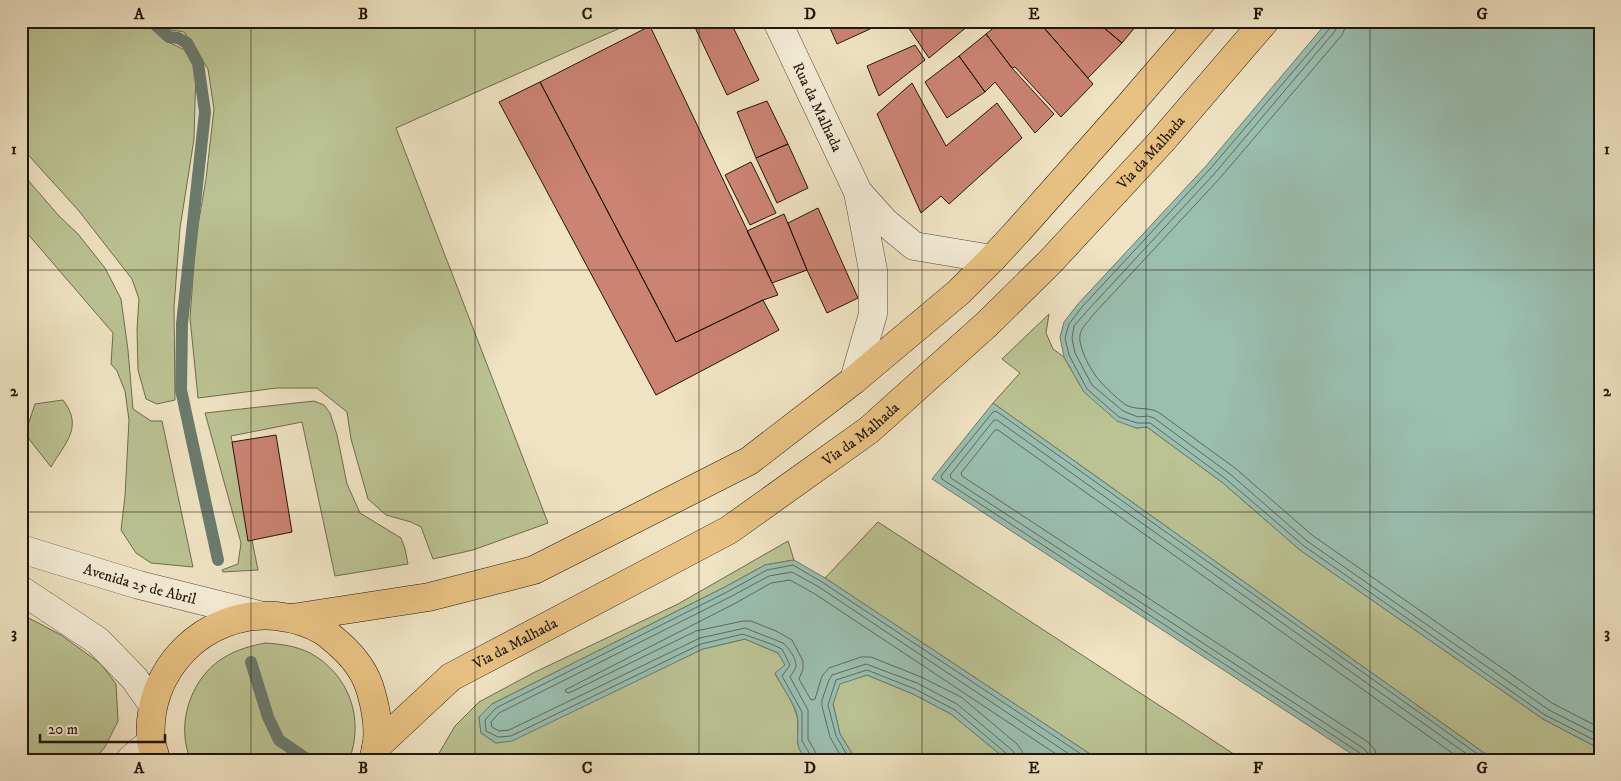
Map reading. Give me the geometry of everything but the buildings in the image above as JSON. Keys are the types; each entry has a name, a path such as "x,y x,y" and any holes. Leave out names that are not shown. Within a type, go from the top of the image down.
{"main road":[{"path":"154,751 153,705 167,670 191,642 222,623 259,615 292,618 430,597 534,570 749,461 854,380 959,292 992,259 1121,116 1202,21"},
{"name":"Via da Malhada","path":"374,754 451,677 730,530 869,430 981,330 1050,262 1161,142 1265,21"},
{"path":"292,618 323,630 349,652 368,681 377,713 374,754"}],"street":[{"name":"Rua da Malhada","path":"777,21 858,192"},
{"path":"858,192 885,222 914,246 992,259"},
{"path":"854,380 873,314 872,270 858,192"},
{"name":"Avenida 25 de Abril","path":"21,549 139,585 259,615"},
{"path":"21,590 98,641 134,678 153,705"},
{"path":"130,760 154,751"}],"green space":[{"path":"21,21 145,21 168,42 193,56 196,68 194,139 180,228 174,307 175,400 157,404 146,399 138,370 137,329 139,299 132,279 79,211 21,147"},
{"path":"157,21 636,21 396,128 548,523 473,550 433,559 421,527 386,515 368,499 351,439 347,412 317,388 277,388 198,398 190,318 196,237 206,179 214,109 208,69 184,32 165,29"},
{"path":"21,172 59,216 78,234 105,268 121,299 133,409 151,421 162,421 193,567 151,563 136,553 121,530 125,496 129,420 125,391 117,371 111,364 113,333 21,226"},
{"path":"1049,314 1046,333 1053,349 1064,357 1084,392 1136,428 1147,427 1223,483 1300,550 1543,719 1600,749 1600,760 1494,760 993,403 1020,373 1002,359"},
{"path":"63,400 72,418 72,427 70,435 51,467 25,434 35,404"},
{"path":"314,401 324,405 330,413 337,435 347,484 360,513 401,538 408,564 335,576 302,422 231,436 258,570 223,572 222,570 238,564 241,543 205,413"},
{"path":"878,522 1243,760 1099,760 825,578"},
{"path":"788,541 794,560 765,565 492,704 479,717 481,733 496,743 703,649 745,639 778,653 785,665 775,674 796,713 800,750 811,760 435,760 455,726 479,702 533,673 678,604"},
{"path":"21,614 61,635 101,664 116,684 118,721 105,747 94,760 21,760"},
{"path":"265,643 288,646 310,653 324,662 344,685 354,714 355,729 354,744 349,760 190,760 186,742 186,714 189,702 200,681 215,664 225,657 240,650"},
{"path":"867,675 913,694 951,714 1007,760 856,760 840,734 833,704 839,683"}],"water":[{"path":"1328,21 1600,21 1600,749 1543,719 1300,550 1223,483 1147,427 1136,428 1117,421 1084,392 1064,357 1060,337 1064,322 1078,304 1206,166"},
{"path":"993,403 1494,760 1361,760 932,479"},
{"path":"794,560 825,578 1099,760 1007,760 951,714 913,694 867,675 840,684 833,704 840,734 856,760 811,760 805,756 798,746 796,711 775,673 785,665 778,653 745,639 703,649 512,741 496,743 481,733 479,717 492,704 765,565"}],"waterway":[{"path":"151,21 169,37 178,38 187,43 198,63 205,112 182,324 181,390 218,560"},
{"path":"251,662 268,717 279,740 308,760"}]}
